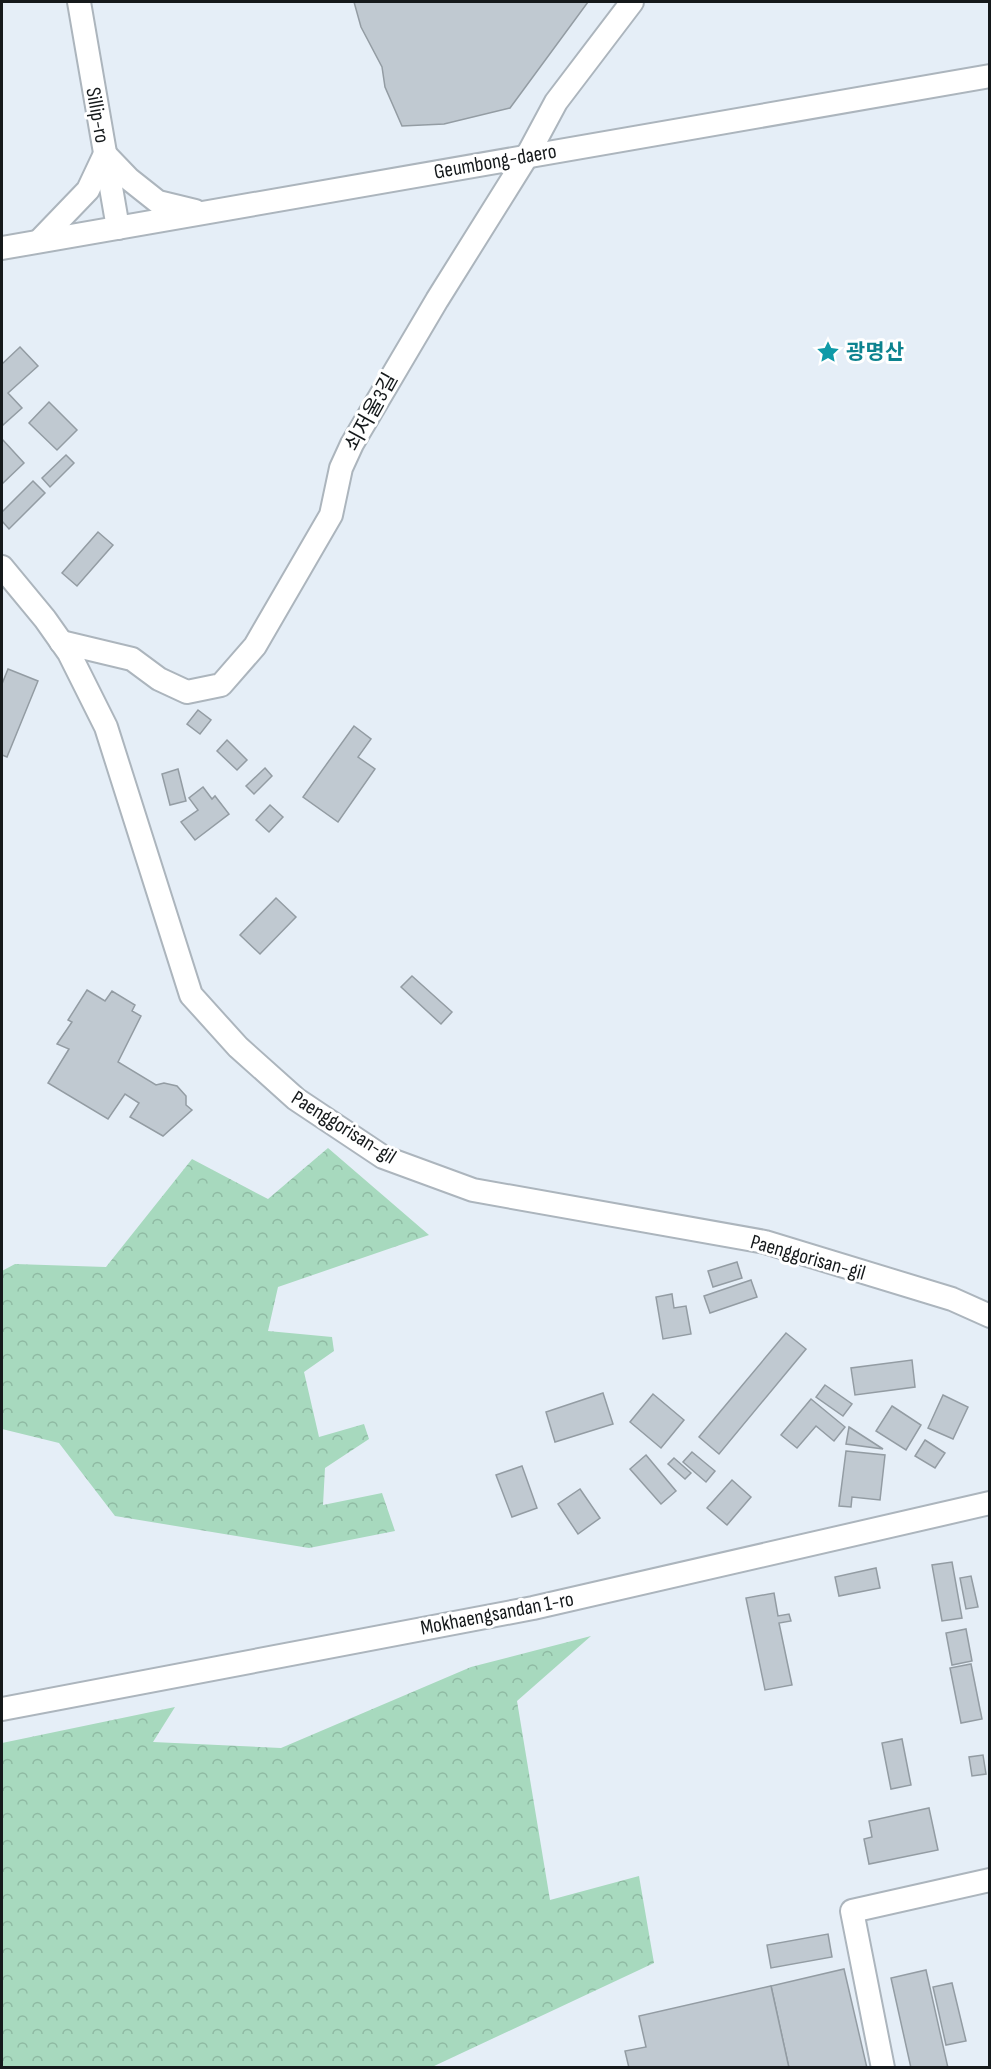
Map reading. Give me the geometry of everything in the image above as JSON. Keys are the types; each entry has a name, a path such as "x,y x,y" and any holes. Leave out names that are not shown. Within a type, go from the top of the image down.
{"street":[{"name":"Sillip-ro","path":"79,2 118,228"},
{"name":"쇠저울3길","path":"61,642 132,659 159,679 187,692 221,685 255,646 331,515 341,468 352,444 437,300 527,156 556,102 632,2"},
{"name":"Geumbong-daero","path":"2,248 990,76"},
{"path":"39,241 88,190 105,154 129,179 159,202 204,213"},
{"name":"Paenggorisan-gil","path":"2,567 45,619 69,653 106,727 191,995 238,1047 296,1099 383,1157 473,1190 765,1242 952,1299 990,1316"},
{"name":"Mokhaengsandan 1-ro","path":"2,1709 533,1608 990,1503"},
{"path":"883,2067 852,1911 990,1880"}],"green space":[{"path":"328,1148 429,1235 278,1287 268,1331 332,1337 334,1351 304,1372 319,1437 364,1424 369,1439 325,1468 323,1505 382,1493 395,1531 309,1548 115,1516 59,1443 2,1429 2,1271 15,1264 106,1267 192,1159 268,1199"},
{"path":"591,1636 517,1701 550,1900 639,1876 654,1963 432,2067 2,2067 2,1743 175,1707 153,1742 281,1748 471,1667"}],"building":[{"path":"354,2 588,2 510,108 444,124 402,126 385,87 382,67 361,27"},
{"path":"20,347 38,366 8,393 22,408 3,425 2,364"},
{"path":"49,402 77,430 57,450 29,423"},
{"path":"2,439 24,463 2,484"},
{"path":"66,455 74,463 50,487 42,478"},
{"path":"33,481 45,493 9,529 2,521 2,512"},
{"path":"98,532 113,545 77,586 62,573"},
{"path":"8,669 38,681 7,757 2,755 2,684"},
{"path":"198,710 211,720 200,734 187,724"},
{"path":"354,726 371,739 358,757 375,769 338,822 303,797"},
{"path":"227,740 247,760 237,770 217,751"},
{"path":"265,768 272,776 254,794 246,786"},
{"path":"178,769 186,801 170,805 162,774"},
{"path":"203,787 212,799 215,796 229,814 195,840 181,822 198,810 189,798"},
{"path":"270,805 283,817 269,832 256,820"},
{"path":"276,898 296,917 260,954 240,935"},
{"path":"412,976 452,1012 441,1024 401,987"},
{"path":"87,990 105,1001 112,991 135,1005 132,1011 141,1016 118,1062 156,1085 164,1083 177,1086 186,1096 186,1105 192,1110 163,1136 130,1117 139,1103 125,1094 108,1119 48,1083 69,1049 57,1044 72,1022 68,1020"},
{"path":"737,1262 742,1278 713,1287 708,1271"},
{"path":"751,1280 757,1297 710,1313 704,1296"},
{"path":"672,1294 674,1308 686,1306 691,1334 663,1339 656,1297"},
{"path":"786,1333 806,1349 719,1454 699,1437"},
{"path":"912,1360 915,1387 855,1395 851,1368"},
{"path":"825,1385 852,1404 843,1416 816,1397"},
{"path":"603,1393 613,1424 555,1442 546,1412"},
{"path":"653,1394 684,1420 661,1448 630,1422"},
{"path":"943,1395 968,1407 953,1439 928,1428"},
{"path":"811,1399 845,1427 834,1441 816,1426 797,1448 781,1435"},
{"path":"892,1406 921,1425 906,1450 876,1431"},
{"path":"849,1427 883,1449 846,1444"},
{"path":"925,1440 945,1453 935,1468 915,1456"},
{"path":"846,1451 885,1455 880,1500 852,1497 851,1507 839,1506"},
{"path":"692,1452 715,1471 706,1482 683,1462"},
{"path":"646,1455 676,1491 661,1504 630,1469"},
{"path":"674,1458 691,1473 685,1479 668,1464"},
{"path":"522,1466 537,1508 512,1517 496,1475"},
{"path":"732,1480 751,1497 727,1525 707,1508"},
{"path":"580,1489 600,1518 578,1534 558,1504"},
{"path":"952,1562 962,1618 942,1621 932,1565"},
{"path":"876,1568 880,1588 839,1596 835,1577"},
{"path":"971,1576 978,1607 966,1609 960,1578"},
{"path":"774,1593 778,1616 789,1614 791,1621 779,1623 792,1685 765,1690 746,1598"},
{"path":"966,1629 972,1661 952,1665 946,1633"},
{"path":"971,1664 982,1719 961,1723 950,1668"},
{"path":"902,1739 911,1785 891,1789 882,1743"},
{"path":"983,1755 986,1774 972,1776 969,1757"},
{"path":"929,1808 938,1850 869,1864 864,1839 872,1837 869,1821"},
{"path":"828,1934 832,1957 771,1968 767,1945"},
{"path":"844,1969 867,2068 789,2068 771,1986"},
{"path":"926,1970 948,2068 911,2068 891,1978"},
{"path":"952,1983 966,2041 946,2045 933,1987"},
{"path":"771,1986 789,2068 629,2068 625,2051 646,2047 639,2016"}],"place":[{"name":"광명산","path":"828,352"}]}
